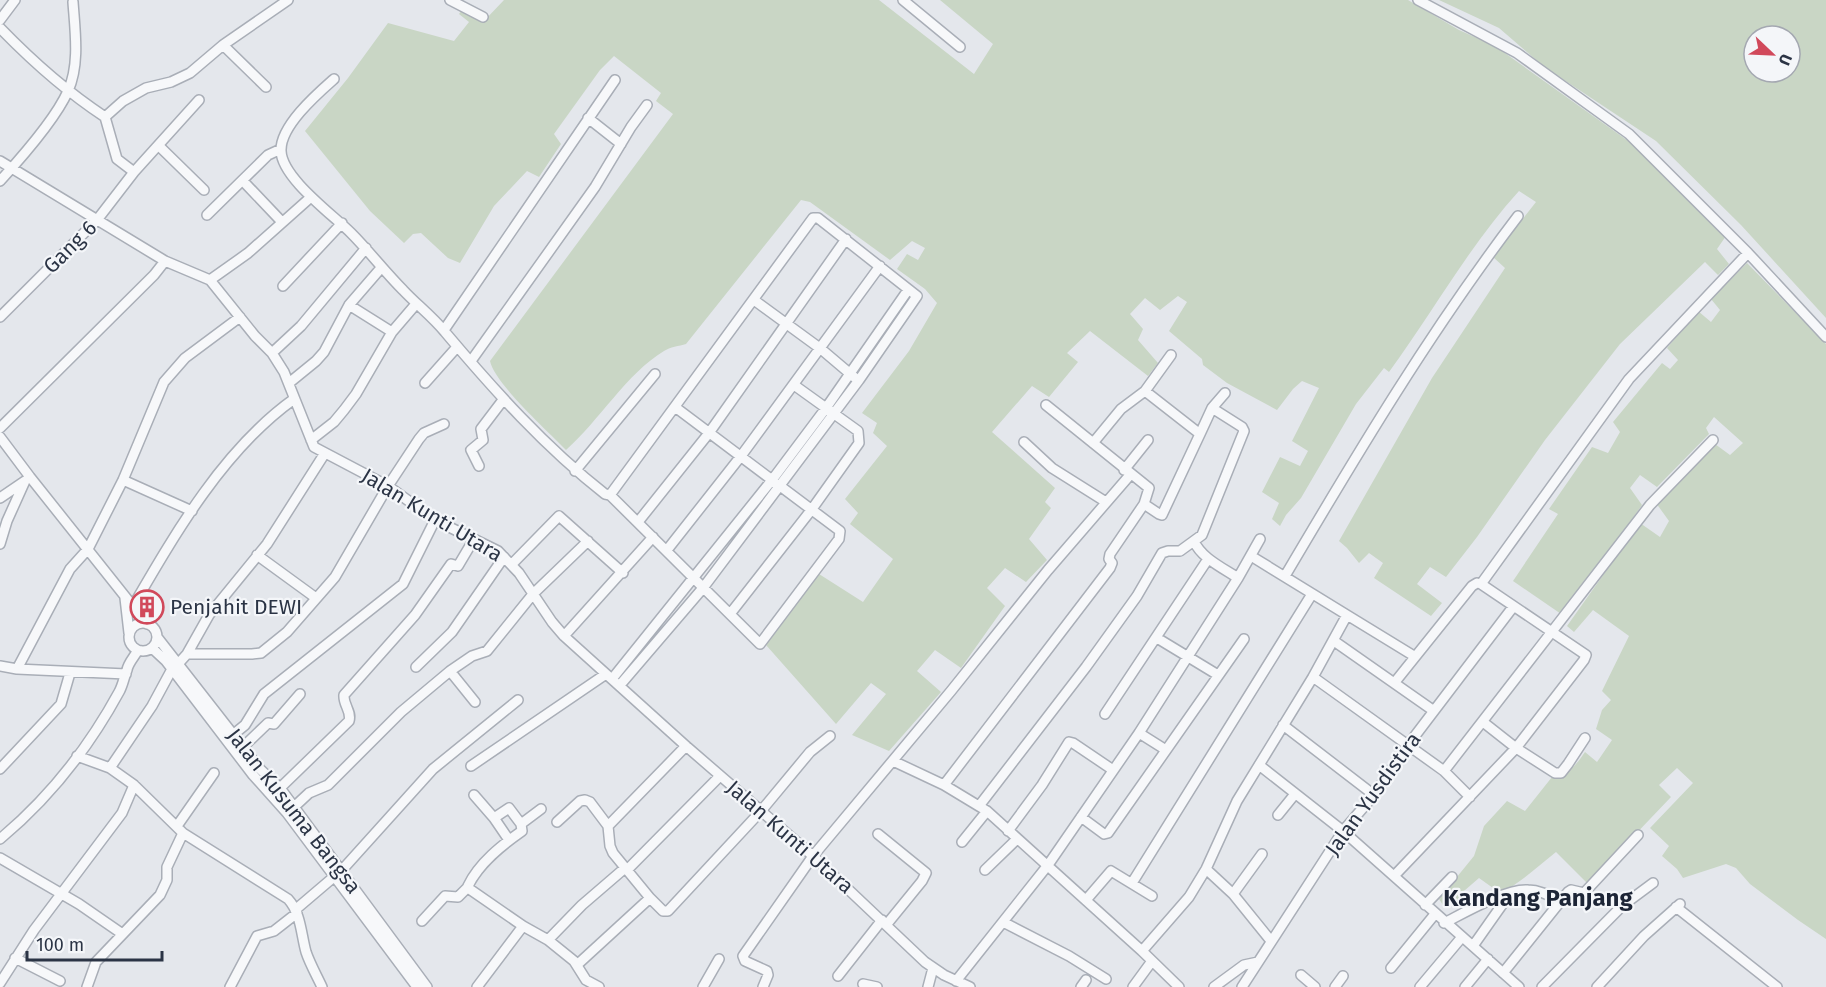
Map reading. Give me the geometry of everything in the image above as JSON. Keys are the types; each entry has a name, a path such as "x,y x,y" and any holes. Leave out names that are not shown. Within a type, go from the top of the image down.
{"street":[{"path":"0,20 15,0"},
{"path":"105,117 123,101 146,88 171,82 190,73 223,45 288,0"},
{"path":"450,0 483,17"},
{"path":"903,0 960,47"},
{"path":"1418,0 1517,53 1629,134 1748,253 1826,337"},
{"path":"0,181 48,122 68,90 75,62 73,3"},
{"path":"0,28 68,90 105,117 117,159 134,172"},
{"path":"223,45 266,87"},
{"path":"334,79 309,102 288,130 281,150 291,174 311,197 342,224 366,248 381,268 444,330 503,400 575,471 605,494 610,495 760,644 840,537 837,528 675,407"},
{"path":"444,330 615,80"},
{"name":"Gang 6","path":"0,317 97,220 134,172 199,100"},
{"path":"471,361 595,187 647,105"},
{"path":"588,118 621,144"},
{"path":"159,146 204,190"},
{"path":"207,215 268,155 281,150"},
{"name":"Jalan Kunti Utara","path":"0,161 165,261 210,280 272,353 290,383 294,399 314,447 388,486 435,520 494,548 512,564 564,636 813,856 933,968 970,987"},
{"path":"243,181 282,222"},
{"path":"210,280 248,253 311,197"},
{"path":"1285,576 1333,494 1410,373 1467,286 1518,216"},
{"path":"610,495 813,218 818,218 917,296 859,380 830,411 776,483 703,588 620,685"},
{"path":"283,286 342,224"},
{"path":"638,522 709,433 846,240"},
{"path":"272,353 301,326 366,248"},
{"path":"1481,584 1629,379 1748,253"},
{"path":"0,429 154,275 165,261"},
{"path":"667,550 741,456 880,267"},
{"path":"290,383 324,352 349,305 381,268"},
{"path":"830,411 850,374 908,290"},
{"path":"754,300 859,380"},
{"path":"311,440 334,422 344,410 356,394 392,332 416,304"},
{"path":"349,305 392,332"},
{"path":"16,669 70,569 88,549 123,480 164,382 185,358 240,318"},
{"path":"425,383 457,347"},
{"path":"1093,443 1121,409 1145,391 1171,355"},
{"path":"575,471 655,374"},
{"path":"730,614 812,509 859,443 858,431 794,385"},
{"path":"1145,391 1200,434"},
{"path":"1144,504 1162,515 1212,408 1225,393"},
{"path":"133,606 192,511 222,470 250,436 294,399"},
{"path":"479,466 471,450 483,441 481,429 503,400"},
{"path":"944,785 1110,568 1112,563 1109,559 1110,554 1144,504 1149,488 1046,405"},
{"path":"962,842 983,809 1137,596 1162,553 1180,551 1202,535 1244,431 1242,427 1212,408"},
{"path":"187,654 261,653 287,632 335,577 388,486 419,439 424,433 444,424"},
{"path":"0,437 27,479 88,549 147,624 154,629 157,637 152,648"},
{"path":"763,987 768,977 767,970 745,961 743,956 813,856 893,761 1008,617 1106,502 1148,440"},
{"path":"1444,771 1650,504 1713,440"},
{"path":"1024,442 1052,468 1106,502"},
{"path":"110,768 152,706 172,665 187,654 209,615 267,544 325,453"},
{"path":"0,498 27,479"},
{"path":"0,544 7,521 27,479"},
{"path":"123,480 192,511"},
{"path":"471,766 609,676 776,483"},
{"path":"512,564 559,516 622,573"},
{"path":"234,734 245,725 264,694 403,584 435,520"},
{"path":"564,636 653,537"},
{"path":"280,788 349,721 350,716 344,695 415,615 451,564 458,566 474,539"},
{"path":"956,981 1048,865 1138,733 1238,578 1260,539"},
{"path":"294,807 309,793 328,785 401,712 450,671 472,656 487,651 532,594 588,541"},
{"path":"1194,541 1197,548 1208,559 1238,578"},
{"path":"257,555 316,598"},
{"path":"1251,556 1414,656"},
{"path":"416,667 452,632 504,557"},
{"path":"1105,714 1208,559"},
{"path":"1394,876 1516,748 1586,657 1582,651 1477,583 1472,586 1414,656 1395,682"},
{"path":"1132,883 1312,594"},
{"path":"0,839 45,797 77,756 120,690 126,671 130,638 125,598"},
{"name":"Jalan Yusdistira","path":"1242,987 1343,831 1374,795 1408,745 1513,607"},
{"path":"1142,951 1189,897 1206,870 1229,816 1334,641 1347,615"},
{"path":"130,638 138,624 147,624"},
{"name":"Jalan Kusuma Bangsa","path":"157,637 172,665 234,734 257,772 280,788 417,987"},
{"path":"130,638 138,650"},
{"path":"1156,638 1218,675"},
{"path":"1081,817 1107,834 1244,639"},
{"path":"1334,641 1434,711"},
{"path":"138,650 152,648 172,665"},
{"path":"126,671 138,650"},
{"path":"0,666 70,673 126,671"},
{"path":"450,671 475,702"},
{"path":"0,769 61,704 70,673"},
{"path":"1313,676 1444,771 1470,797"},
{"path":"243,747 268,723 274,724 300,694"},
{"path":"230,987 257,936 274,932 338,873 434,769 518,700"},
{"name":"Jalan Kusuma Bangsa","path":"203,701 287,813 338,873"},
{"path":"1483,722 1516,748 1551,771 1559,773 1568,764 1585,738"},
{"path":"1283,725 1374,795"},
{"path":"1138,733 1166,750"},
{"path":"557,822 577,804 585,800 590,802 608,826 610,846 626,869 663,911 668,911 761,811 810,752 830,736"},
{"path":"1008,831 1042,785 1069,742 1113,770"},
{"path":"608,826 686,746"},
{"path":"77,756 110,768 134,785 180,830 288,899 296,912 307,954 322,987"},
{"path":"893,761 944,785 983,809 1016,840 1048,865 1179,987"},
{"path":"1259,765 1343,831 1516,986"},
{"path":"87,987 96,962 160,895 167,880 166,867 180,830 214,773"},
{"path":"549,940 582,905 626,869 720,776"},
{"path":"0,983 15,958 122,813 134,785"},
{"path":"1278,815 1295,794"},
{"path":"474,795 495,818 509,840"},
{"path":"422,921 445,896 458,897 468,887 473,876 509,840 522,831 521,824 509,808 495,818"},
{"path":"521,824 541,809"},
{"path":"838,976 922,881 926,873 878,834"},
{"path":"1503,973 1560,901 1571,890 1584,893 1638,835"},
{"path":"986,870 1016,840"},
{"path":"1233,894 1262,854"},
{"path":"0,858 62,894 122,933"},
{"path":"1206,870 1233,894 1271,941"},
{"path":"1086,900 1110,872 1114,872 1152,896"},
{"path":"1425,905 1452,877"},
{"path":"1542,987 1622,906 1653,883"},
{"path":"468,887 523,926 549,940 578,964 584,977 599,987"},
{"path":"1444,923 1519,890 1539,892 1560,901"},
{"path":"578,964 650,898"},
{"path":"1473,946 1504,902"},
{"path":"1597,987 1644,936 1678,905 1777,987"},
{"name":"Jalan Kusuma Bangsa","path":"367,914 428,987"},
{"path":"1391,968 1434,914"},
{"path":"1003,922 1069,956 1106,979"},
{"path":"477,987 523,926"},
{"path":"1420,987 1462,938"},
{"path":"15,958 60,981"},
{"path":"703,987 719,959"},
{"path":"1465,987 1488,959"},
{"path":"1133,987 1152,961"},
{"path":"1214,987 1244,965 1258,962"},
{"path":"928,987 933,968"},
{"path":"1301,975 1315,987"},
{"path":"1335,987 1343,976"},
{"path":"580,987 584,977"},
{"path":"863,984 877,987"}],"green space":[{"path":"504,0 879,0 974,74 993,44 940,0 1408,0 1459,30 1495,46 1631,143 1726,236 1717,249 1729,264 1718,275 1705,262 1620,344 1545,440 1446,577 1430,567 1417,584 1442,603 1431,616 1374,578 1383,563 1369,553 1359,563 1339,541 1432,378 1505,268 1493,257 1536,202 1519,191 1501,212 1467,257 1389,372 1384,368 1356,404 1301,498 1286,515 1280,526 1272,519 1279,503 1262,492 1280,457 1300,466 1308,451 1292,441 1319,388 1302,381 1277,410 1227,383 1203,365 1202,359 1169,331 1187,302 1178,296 1160,310 1145,298 1130,314 1143,329 1138,340 1158,363 1148,376 1090,331 1067,353 1078,362 1049,397 1032,386 992,432 1055,488 1045,502 1051,508 1029,539 1047,560 1026,582 1005,568 987,588 1005,606 961,668 935,650 917,671 941,692 889,751 852,735 886,694 871,683 836,724 766,645 819,574 863,602 893,559 850,524 858,513 845,499 887,446 873,433 877,423 862,413 909,351 937,303 925,289 897,269 907,254 918,260 925,248 912,241 890,260 810,202 801,200 686,344 666,350 651,360 625,384 566,450 511,394 494,371 490,361 673,114 656,101 661,93 614,56 600,70 554,134 561,144 539,177 527,171 494,206 460,263 448,258 421,233 413,234 404,243 370,211 305,131 388,23 454,41 469,22 459,14 462,10 484,21"},
{"path":"1439,0 1826,0 1826,318 1741,225 1656,141 1543,66 1499,28"},
{"path":"1747,263 1826,344 1826,939 1750,884 1736,868 1726,864 1683,878 1677,869 1662,856 1669,846 1650,828 1693,783 1677,768 1659,785 1671,797 1588,884 1556,852 1500,893 1479,878 1464,891 1467,900 1445,908 1439,899 1474,856 1484,826 1507,801 1525,811 1552,777 1567,772 1585,752 1597,762 1612,740 1596,729 1602,710 1611,700 1602,691 1629,636 1593,610 1574,632 1567,626 1640,523 1660,537 1669,521 1656,503 1715,444 1730,455 1743,443 1714,417 1706,428 1709,434 1657,487 1640,475 1630,488 1642,505 1564,616 1513,581 1558,514 1549,509 1592,447 1608,453 1620,432 1613,422 1662,363 1670,369 1678,360 1667,348 1698,311 1711,322 1720,310 1711,299"}],"place":[{"name":"Penjahit DEWI","path":"147,607"}],"district":[{"name":"Kandang Panjang","path":"1538,898"}]}
